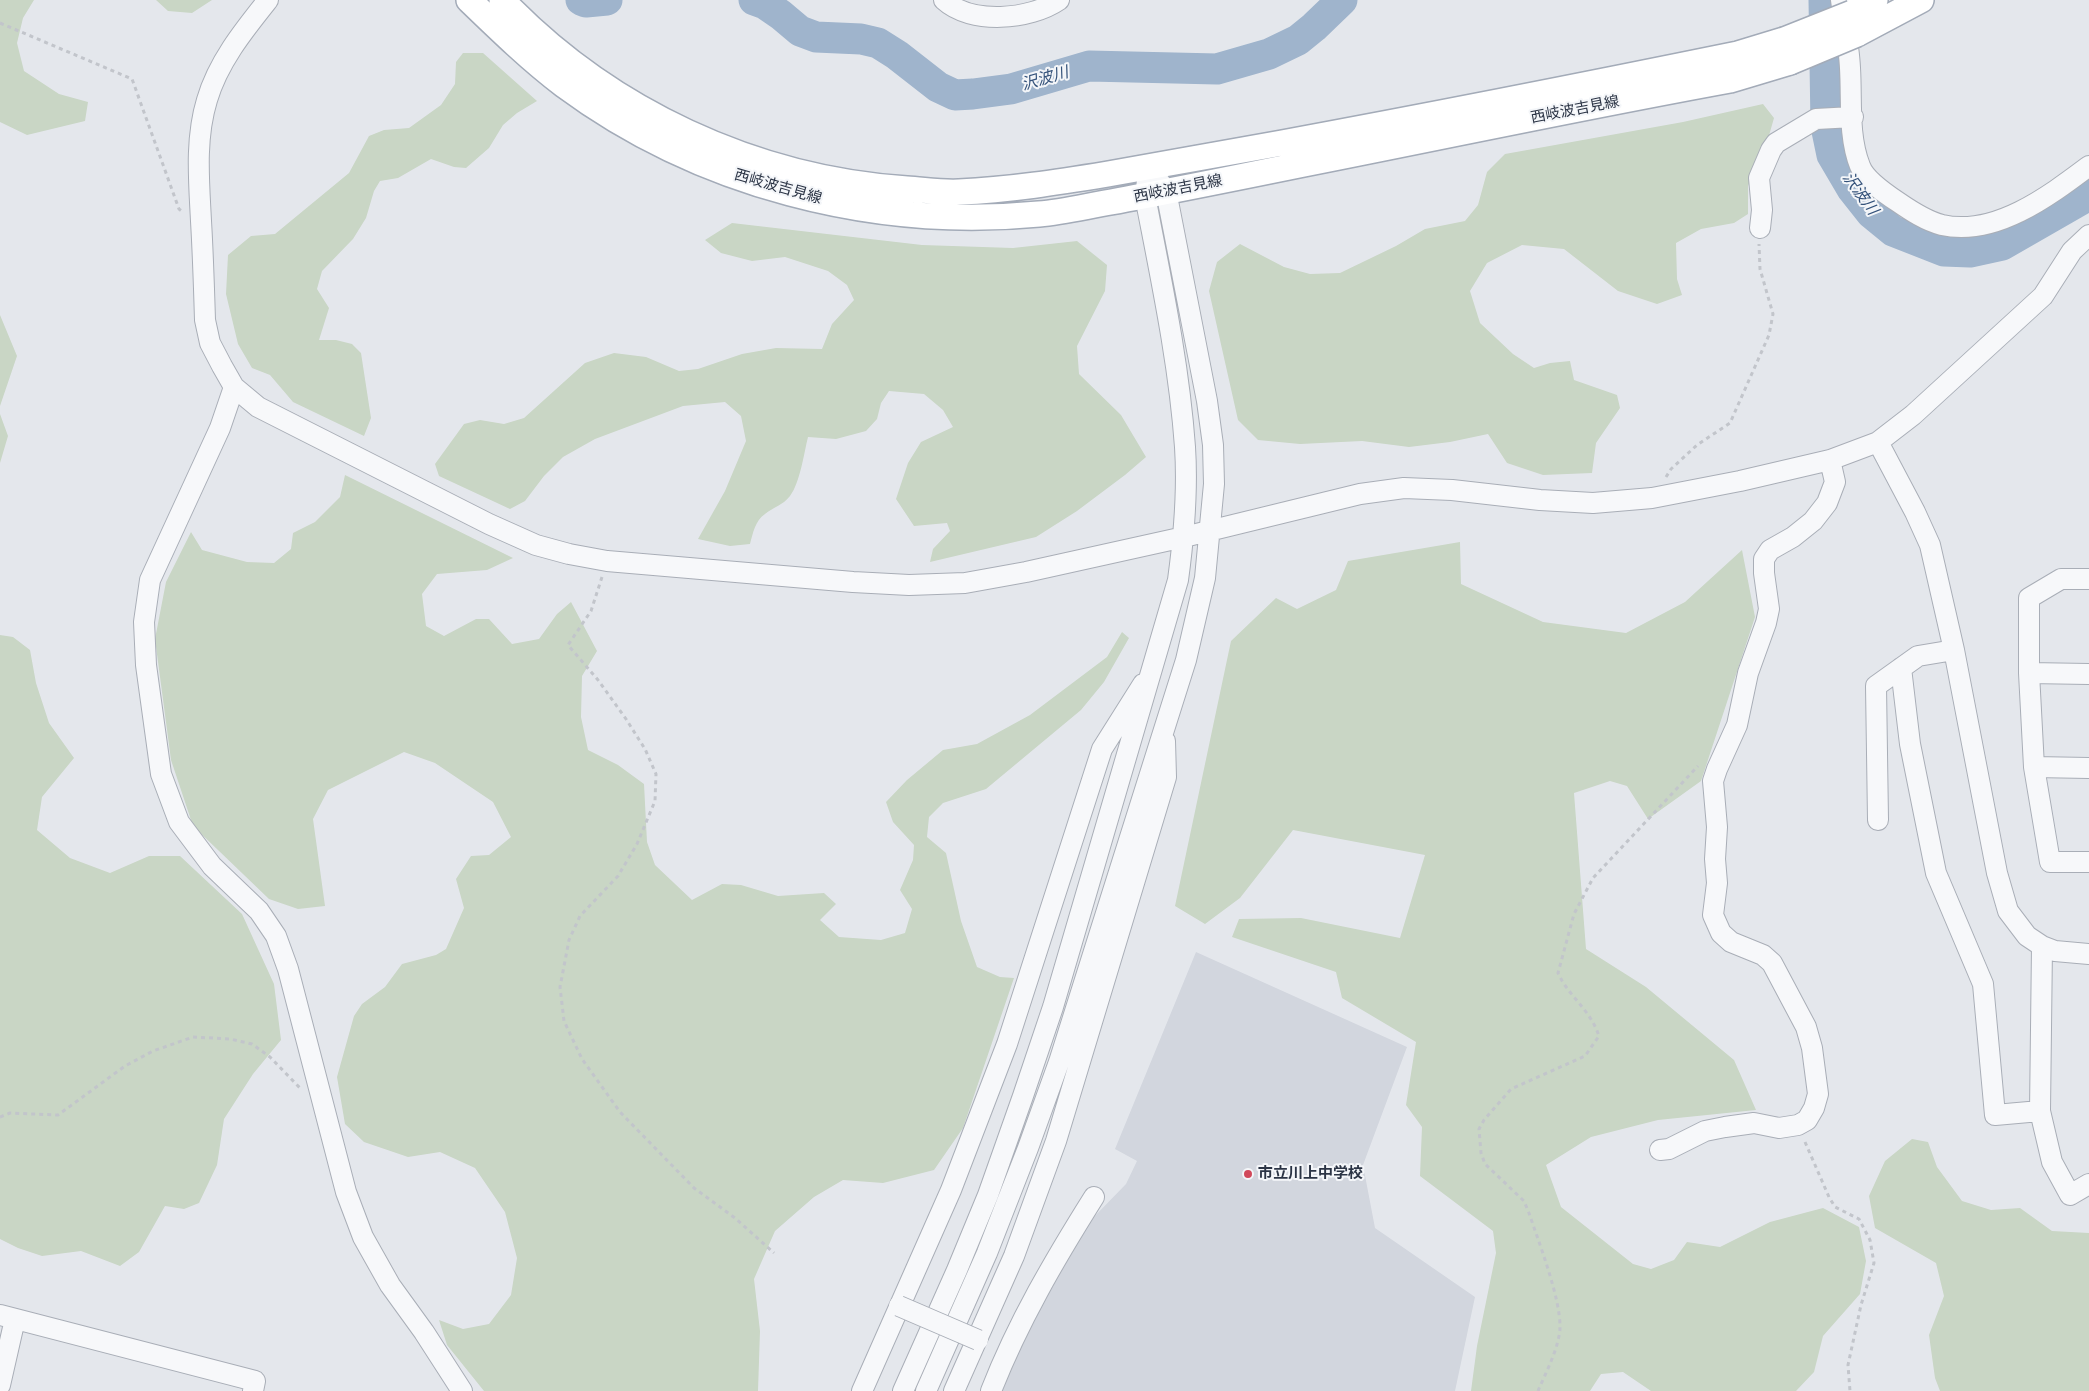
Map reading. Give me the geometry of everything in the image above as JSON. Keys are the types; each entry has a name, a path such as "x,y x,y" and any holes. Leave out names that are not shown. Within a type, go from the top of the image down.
{"main road":[{"name":"西岐波吉見線","path":"469,0 563,84 613,118 682,154 748,181 798,195 847,206 960,218 1040,214 1156,194 1730,80 1787,51 1875,0"},
{"name":"西岐波吉見線","path":"502,0 521,20 606,87 646,112 739,155 802,174 873,187 957,193 1040,185 1149,167 1346,131 1738,54 1787,51"},
{"name":"西岐波吉見線","path":"1850,16 1921,0"}],"street":[{"path":"268,0 236,43 221,67 207,99 201,128 198,168 206,320 210,343 234,387 258,406 291,425 489,524 536,545 569,554 607,561 862,583 909,585 965,584 1184,537 1360,494 1404,488 1452,490 1540,500 1593,503 1652,498 1740,481 1830,460 1878,442 1913,415 2043,296 2072,250 2089,235"},
{"path":"944,0 948,4 978,16 1000,18 1032,12 1059,0"},
{"path":"1850,16 1848,117 1860,168 1880,189 1912,212 1942,225 1964,226 1992,223 2018,214 2064,185 2089,166"},
{"path":"1760,228 1762,210 1759,178 1770,150 1776,143 1816,118 1848,117"},
{"path":"926,1391 987,1253 1059,1062 1164,724 1186,660 1205,578 1214,484 1213,445 1207,401 1149,167"},
{"path":"903,1391 988,1195 1023,1096 1053,1007 1154,668 1178,580 1184,537 1186,497 1185,448 1156,194"},
{"path":"234,387 220,428 150,580 144,622 146,665 161,774 179,822 212,866 259,911 276,936 288,969 346,1192 363,1237 390,1285 424,1332 462,1391"},
{"path":"1878,442 1930,545 1954,650 1997,873 2008,911 2027,936 2042,946 2055,951 2089,954"},
{"path":"1660,1150 1669,1149 1705,1131 1725,1126 1754,1123 1779,1128 1798,1125 1807,1120 1814,1108 1818,1094 1812,1048 1806,1027 1772,963 1762,954 1731,942 1721,933 1713,915 1716,883 1717,826 1713,781 1737,725 1748,673 1766,623 1769,609 1764,559 1770,550 1793,537 1812,521 1827,504 1835,482 1830,460"},
{"path":"2089,579 2061,579 2028,598 2029,673 2034,767 2050,862 2089,862"},
{"path":"1878,820 1876,686 1918,656 1954,650"},
{"path":"862,1391 951,1190 1007,1044 1102,749 1154,668"},
{"path":"1901,668 1910,744 1936,874 1983,984 1995,1115 2040,1111"},
{"path":"2029,673 2089,674"},
{"path":"954,1391 1014,1256 1056,1141 1166,777 1164,724"},
{"path":"2034,767 2089,768"},
{"path":"2042,946 2040,1111 2052,1162 2070,1195 2089,1184"},
{"path":"991,1391 1006,1354 1050,1267 1094,1197"},
{"path":"899,1306 1006,1354"},
{"path":"0,1385 8,1317 255,1382 253,1391"}],"path":[{"path":"0,23 132,79 179,210 201,222"},
{"path":"1652,498 1671,469 1697,445 1730,423 1769,335 1772,314 1760,269 1758,248 1760,228"},
{"path":"607,561 591,611 568,645 598,680 645,749 656,774 655,801 637,844 618,876 580,916 568,940 560,987 564,1020 582,1059 620,1112 694,1188 735,1218 774,1252"},
{"path":"1538,1391 1553,1355 1560,1329 1555,1299 1524,1201 1485,1164 1481,1153 1479,1129 1484,1120 1511,1089 1585,1056 1594,1045 1599,1036 1595,1024 1562,982 1558,974 1574,914 1593,878 1699,766"},
{"path":"0,1117 10,1113 58,1115 125,1066 153,1050 193,1037 230,1039 252,1044 270,1057 302,1090"},
{"path":"1798,1125 1829,1197 1836,1206 1859,1219 1870,1240 1874,1263 1861,1305 1848,1365 1850,1391"}],"shaded area":[{"name":"市立川上中学校","path":"1196,952 1407,1047 1363,1165 1375,1228 1475,1297 1455,1391 1001,1391 1023,1335 1089,1222 1126,1184 1137,1161 1115,1149"}],"green space":[{"path":"0,0 34,0 23,18 17,43 24,71 59,94 88,102 85,121 27,135 0,122"},
{"path":"156,0 212,0 192,13 168,11"},
{"path":"463,53 483,53 537,101 517,113 503,125 489,148 466,168 454,167 431,159 398,178 380,181 374,191 366,218 353,239 322,271 317,289 329,308 319,340 336,340 352,344 361,353 371,418 364,436 293,402 270,375 252,368 238,344 226,294 228,255 251,236 275,234 349,173 369,136 384,130 409,128 441,105 455,84 456,62"},
{"path":"1763,104 1774,118 1768,139 1748,186 1748,214 1734,223 1701,229 1676,243 1677,279 1682,295 1657,304 1618,291 1564,249 1522,245 1487,263 1470,291 1480,323 1513,354 1534,368 1550,363 1570,361 1574,380 1617,395 1620,408 1596,443 1592,473 1543,475 1507,463 1488,434 1450,442 1409,447 1362,441 1300,444 1258,440 1238,420 1209,291 1217,262 1240,244 1284,267 1310,274 1340,273 1396,246 1425,229 1465,221 1478,205 1487,172 1505,154 1683,122"},
{"path":"732,223 922,245 1013,248 1077,241 1107,265 1105,291 1077,346 1079,374 1121,415 1146,457 1077,511 1036,537 930,562 933,549 950,531 947,523 914,526 896,499 908,463 921,442 953,427 943,410 924,394 889,391 881,403 877,419 866,431 836,439 808,437 799,476 790,496 759,520 750,544 730,546 698,539 725,491 746,441 741,416 725,402 683,406 595,439 563,457 544,476 525,501 510,509 439,476 435,464 464,424 480,420 504,424 524,418 585,363 614,353 646,357 679,371 698,369 742,354 776,348 822,349 832,324 854,300 847,285 828,271 785,257 752,261 721,253 705,240"},
{"path":"0,315 17,356 0,406"},
{"path":"0,414 8,436 0,463"},
{"path":"345,475 513,558 487,570 437,574 422,594 426,626 444,636 476,619 489,619 512,644 539,639 557,614 571,602 597,651 582,676 581,717 588,750 618,765 644,784 647,842 655,865 692,900 722,884 741,885 778,896 824,893 836,904 820,920 839,937 881,940 905,933 912,909 900,890 913,860 914,845 893,822 886,802 907,780 943,750 977,744 1030,715 1107,657 1122,632 1129,638 1104,682 1081,710 986,789 943,803 929,817 927,837 946,853 961,921 977,967 1000,977 1014,978 963,1128 934,1170 883,1183 843,1180 814,1197 775,1231 754,1279 760,1331 758,1391 484,1391 447,1345 439,1320 463,1329 489,1324 511,1295 517,1258 505,1212 475,1168 440,1152 408,1157 364,1142 345,1124 337,1077 354,1016 362,1004 385,987 402,964 436,955 446,949 464,908 456,879 471,856 489,855 511,837 493,802 435,763 404,752 328,790 313,819 325,906 298,909 269,899 193,826 171,760 155,639 166,582 191,532 202,550 247,562 274,563 291,549 293,533 315,522 340,497"},
{"path":"1460,542 1461,584 1543,622 1626,633 1685,602 1742,550 1755,617 1701,781 1648,819 1627,786 1610,781 1574,793 1586,949 1646,987 1734,1060 1756,1110 1658,1120 1591,1137 1546,1165 1561,1207 1633,1264 1651,1269 1674,1260 1687,1242 1720,1247 1770,1222 1823,1208 1859,1227 1866,1261 1860,1294 1823,1336 1814,1372 1796,1391 1651,1391 1623,1372 1601,1374 1590,1391 1471,1391 1477,1346 1496,1253 1493,1231 1420,1176 1422,1127 1406,1105 1416,1042 1342,998 1336,972 1232,937 1239,919 1301,918 1400,938 1425,855 1293,830 1240,898 1205,924 1175,906 1231,641 1276,598 1297,609 1336,590 1348,561"},
{"path":"0,635 13,637 30,650 36,683 49,723 74,758 42,797 37,830 70,858 110,873 149,856 180,856 242,914 274,984 281,1040 253,1074 224,1119 217,1165 199,1203 184,1209 165,1206 139,1252 120,1266 81,1251 42,1256 18,1248 0,1239"},
{"path":"1912,1139 1928,1142 1937,1167 1962,1201 1991,1210 2020,1208 2052,1231 2089,1233 2089,1391 1940,1391 1935,1378 1929,1335 1944,1296 1936,1263 1875,1228 1869,1196 1885,1161"}],"waterway":[{"name":"沢波川","path":"581,0 586,2 607,0"},
{"name":"沢波川","path":"754,0 765,4 800,31 816,37 861,39 878,43 897,55 938,87 955,95 1011,89 1089,66 1217,69 1269,54 1298,40 1342,0"},
{"name":"沢波川","path":"1824,0 1826,126 1832,155 1852,189 1871,213 1893,231 1944,251 1970,252 2002,245 2089,195"}],"place":[{"name":"市立川上中学校","path":"1248,1174"}]}
